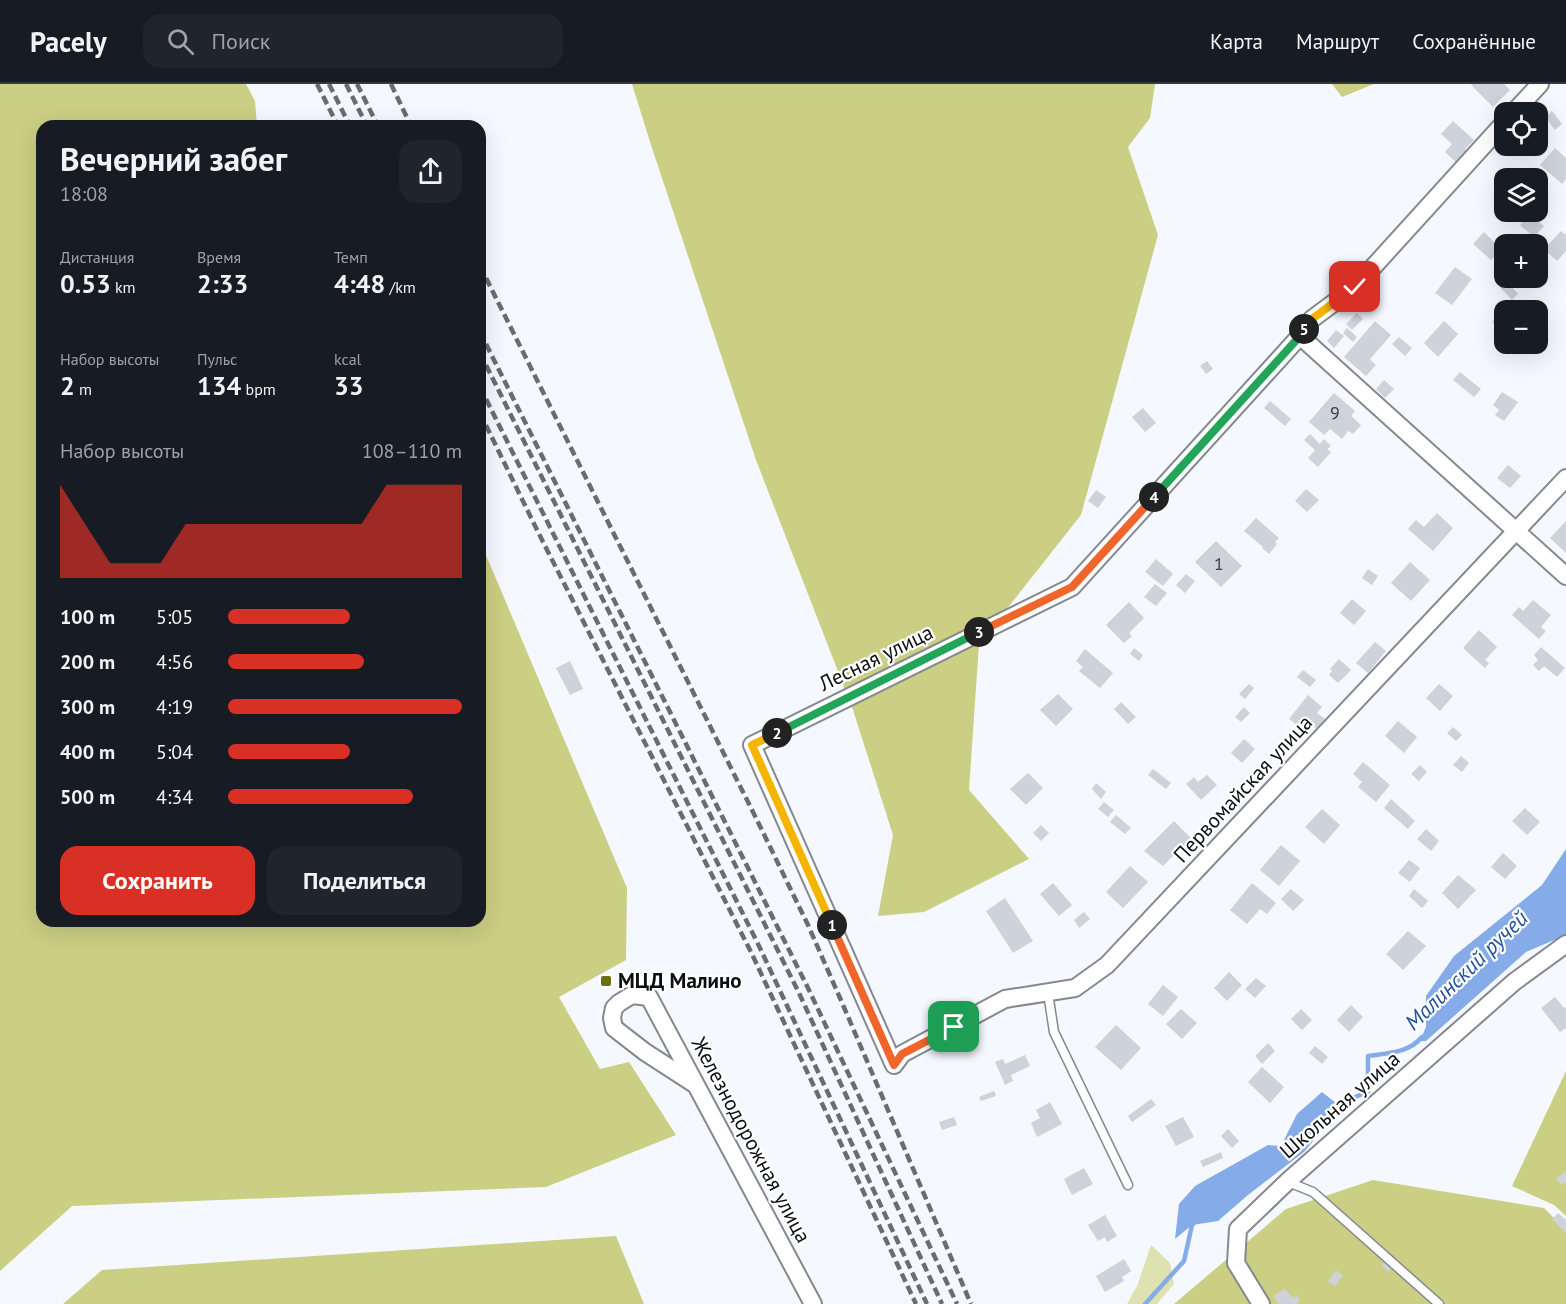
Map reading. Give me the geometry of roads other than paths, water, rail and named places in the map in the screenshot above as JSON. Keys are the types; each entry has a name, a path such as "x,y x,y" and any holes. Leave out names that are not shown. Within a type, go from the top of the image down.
{"street":[{"path":"1523,102 1540,84"},
{"name":"Лесная улица","path":"902,1054 894,1065 752,745 1072,587 1300,336 1312,319 1355,287 1494,134"},
{"path":"1300,336 1566,576"},
{"name":"Первомайская улица","path":"902,1054 1005,999 1075,988 1107,965 1566,478"},
{"name":"Школьная улица","path":"1261,1304 1236,1263 1238,1229 1288,1181 1514,982 1566,944"},
{"name":"Железнодорожная улица","path":"696,1085 645,1052 614,1028 612,1018 614,1008 632,995 649,997 813,1304"}],"lane":[{"path":"1048,993 1054,1032 1128,1185"},
{"path":"1288,1181 1313,1192 1439,1304"}],"water":[{"path":"1566,849 1566,935 1526,952 1426,1041 1420,1041 1426,1027 1426,996 1454,956 1542,885"},
{"path":"1322,1092 1341,1107 1304,1152 1218,1221 1192,1225 1175,1239 1179,1204 1195,1186 1268,1145 1281,1146 1297,1114"}],"waterway":[{"name":"Малинский ручей","path":"1334,1107 1368,1092 1368,1056 1404,1049 1422,1037"},
{"name":"Малинский ручей","path":"1145,1304 1184,1261 1192,1225 1195,1222"}],"railway":[{"path":"317,84 335,120"},
{"path":"329,84 347,120"},
{"path":"346,84 364,120"},
{"path":"357,84 375,120"},
{"path":"391,84 408,120"},
{"path":"486,278 808,925 971,1304"},
{"path":"486,344 808,988 957,1304"},
{"path":"486,365 799,993 942,1304"},
{"path":"486,399 759,946 927,1304"},
{"path":"486,425 751,952 916,1304"}],"place":[{"name":"МЦД Малино","path":"606,981"}]}
